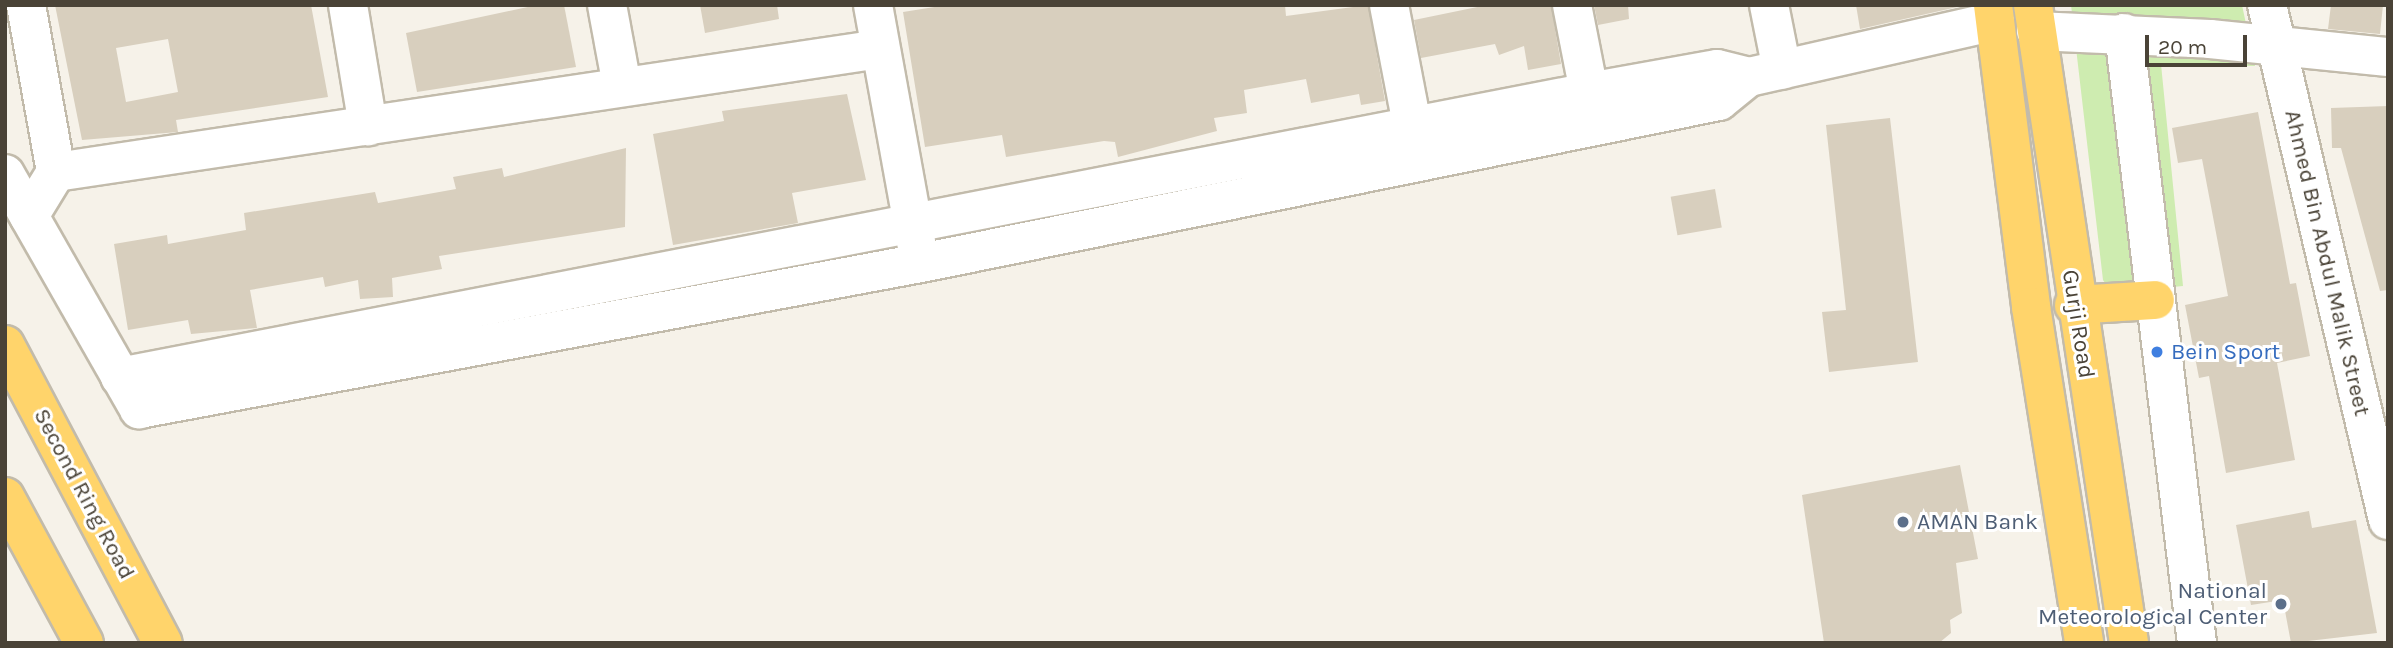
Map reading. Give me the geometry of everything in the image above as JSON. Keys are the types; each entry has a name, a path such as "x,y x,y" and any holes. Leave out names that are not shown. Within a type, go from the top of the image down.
{"highway":[{"name":"Gurji Road","path":"1994,13 2031,307 2084,643"},
{"name":"Gurji Road","path":"2034,18 2074,305 2129,643"},
{"path":"2074,305 2155,300"},
{"name":"Second Ring Road","path":"5,345 163,643"},
{"path":"5,497 84,643"}],"street":[{"path":"26,5 56,172 29,216"},
{"path":"348,5 368,126"},
{"path":"607,5 622,86"},
{"path":"1389,5 1420,162"},
{"path":"1572,5 1589,92"},
{"path":"1765,73 1769,5"},
{"name":"Ahmed Bin Abdul Malik Street","path":"2267,5 2388,520"},
{"path":"877,6 880,49 911,224 921,263"},
{"path":"5,174 139,409 921,263 1719,101 1765,73 1994,13"},
{"path":"2034,18 2124,33 2276,49 2388,57"},
{"path":"2124,33 2197,643"},
{"path":"56,172 880,49"},
{"path":"120,377 1589,92 1717,69 1765,73"}],"green space":[{"path":"2071,5 2242,5 2255,66 2161,64 2183,286 2112,293 2103,280"}],"building":[{"path":"55,5 311,5 328,97 176,120 178,132 82,140","holes":["168,39 178,92 126,102 116,48"]},
{"path":"537,5 564,5 576,67 417,92 406,33"},
{"path":"700,5 777,5 779,19 705,33"},
{"path":"947,5 1285,5 1286,16 1368,5 1385,101 1361,105 1359,94 1311,103 1306,79 1244,90 1247,113 1214,118 1217,131 1118,157 1115,142 1104,141 1006,157 1002,135 925,147 903,12"},
{"path":"1487,5 1551,5 1561,64 1528,70 1524,46 1499,55 1495,44 1421,58 1414,20"},
{"path":"1594,5 1628,5 1629,19 1598,25"},
{"path":"1856,5 1966,5 1860,29"},
{"path":"2331,5 2383,5 2380,34 2328,29"},
{"path":"847,94 866,180 792,193 798,223 673,245 653,134 724,121 722,111"},
{"path":"2388,106 2388,290 2380,291 2341,148 2332,148 2331,108"},
{"path":"2258,112 2290,284 2296,283 2310,356 2277,363 2295,460 2226,473 2209,376 2199,378 2185,305 2228,296 2202,159 2178,163 2172,128"},
{"path":"1890,118 1918,362 1829,372 1822,312 1846,310 1826,125"},
{"path":"626,148 625,227 439,256 442,269 392,278 393,297 360,299 358,280 325,287 323,277 250,290 257,328 191,334 188,320 128,330 114,244 167,235 168,244 246,230 244,213 375,192 378,203 456,189 453,177 502,168 504,177"},
{"path":"1715,189 1722,227 1677,235 1671,197"},
{"path":"1960,465 1978,559 1956,563 1962,613 1950,620 1951,633 1939,643 1824,643 1802,495"},
{"path":"2309,511 2312,528 2356,520 2377,633 2291,643 2283,600 2251,605 2236,525"}],"place":[{"name":"Bein Sport","path":"2157,352"},
{"name":"AMAN Bank","path":"1903,522"},
{"name":"National Meteorological Center","path":"2281,604"}]}
